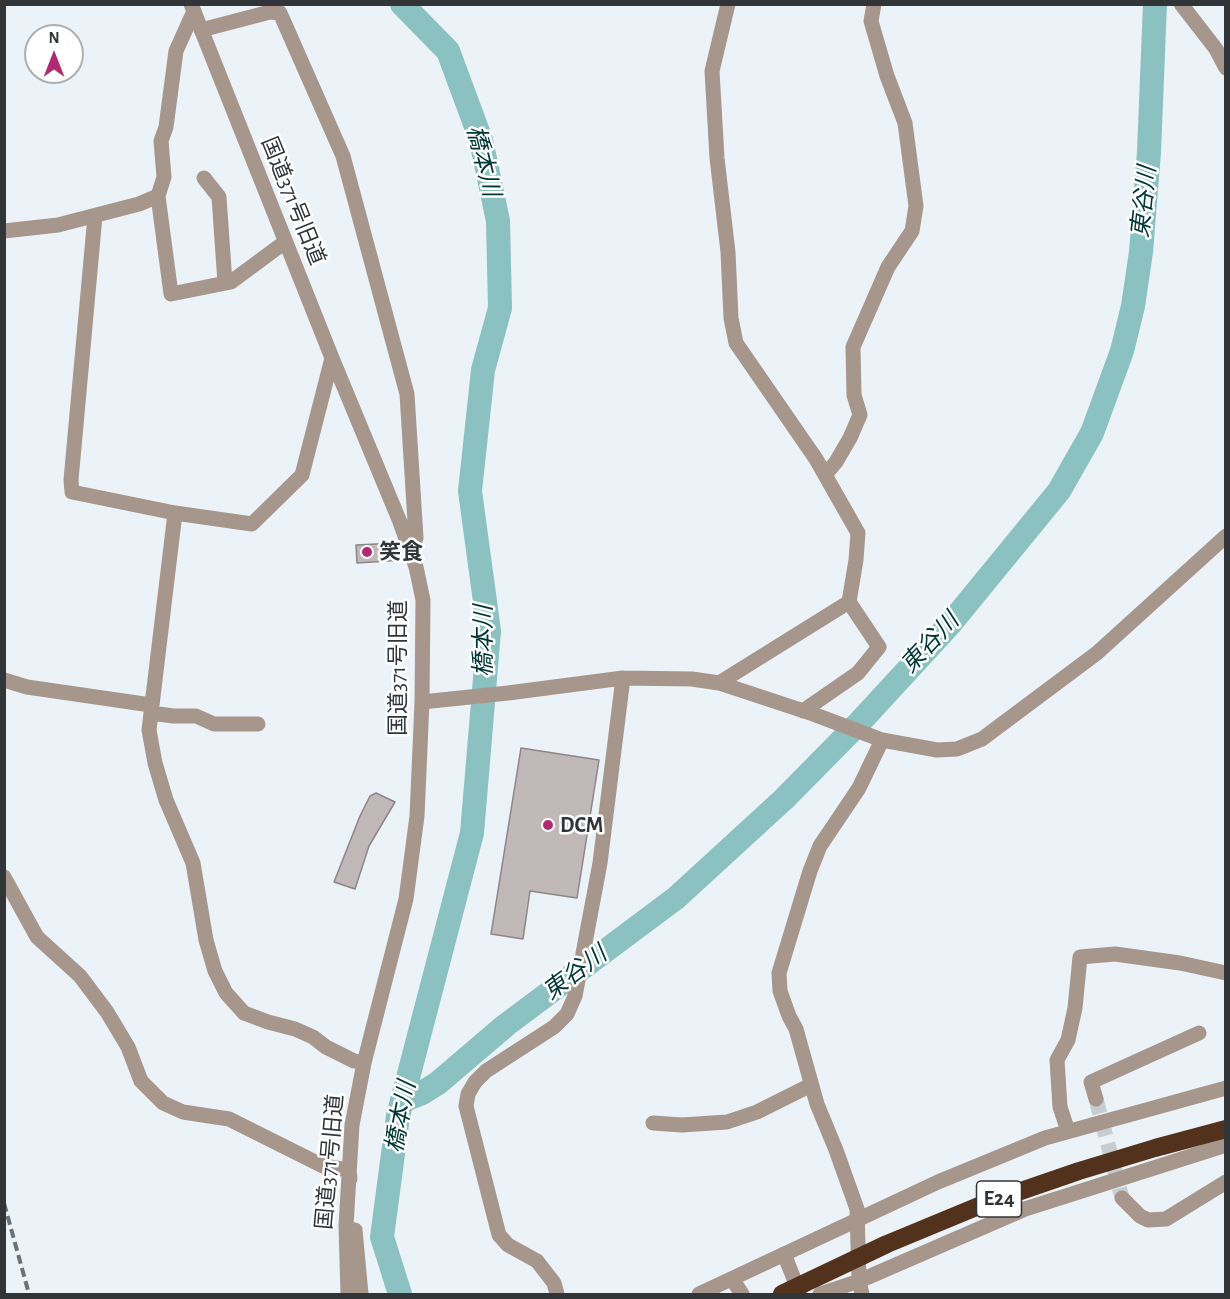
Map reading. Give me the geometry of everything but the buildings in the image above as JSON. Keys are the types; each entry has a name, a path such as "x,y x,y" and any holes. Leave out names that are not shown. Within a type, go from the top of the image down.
{"highway":[{"name":"E24","path":"782,1294 887,1244 986,1203 1079,1171 1226,1129"}],"street":[{"path":"728,4 712,71 717,158 728,252 730,318 736,343 825,475 858,533 849,602 879,646 858,673 808,712"},
{"path":"825,475 836,462 860,415 854,395 853,347 855,341 888,267 912,231 916,206 905,123 887,76 871,21 874,4"},
{"path":"1181,4 1216,49 1226,68"},
{"path":"193,8 176,51 166,127 160,141 164,177 158,196 171,294 231,282 285,242"},
{"name":"国道371号旧道","path":"193,8 410,551 423,600 422,702 417,816 406,899 364,1063 352,1125 346,1226 348,1294"},
{"path":"201,30 270,12 280,13 343,156 407,394 416,538 410,551"},
{"path":"204,178 219,197 225,283"},
{"path":"4,231 58,225 139,204 158,196"},
{"path":"95,216 71,480 72,492 175,513 252,524 302,475 332,358"},
{"path":"175,513 149,730 155,763 166,800 193,863 215,971 226,993 244,1012 268,1022 295,1029 354,1061 364,1063"},
{"path":"422,702 623,678 692,679 718,683 808,712 876,738 937,750 957,749 982,739 1097,653 1226,536"},
{"path":"718,683 849,602"},
{"path":"557,1294 554,1282 537,1261 508,1245 499,1235 466,1106 468,1094 475,1082 486,1071 554,1027 567,1014 575,996 585,932 600,863 623,678"},
{"path":"4,680 27,687 151,709 173,716 196,716 214,724 258,724"},
{"path":"861,1288 856,1209 817,1104 796,1029 780,991 779,973 810,871 820,846 859,788 876,738"},
{"path":"4,877 37,937 80,976 107,1012 128,1047 141,1081 163,1103 183,1112 229,1119 323,1166 349,1170 361,1294"},
{"path":"1068,1131 1060,1107 1057,1060 1068,1040 1076,1008 1080,957 1114,954 1180,963 1226,973"},
{"path":"1096,1099 1091,1082 1199,1033"},
{"path":"653,1123 682,1125 727,1122 757,1112 811,1085"},
{"path":"699,1294 857,1218 948,1177 1045,1138 1226,1088"},
{"path":"820,1294 861,1288 1025,1209 1226,1145"},
{"path":"1122,1198 1140,1216 1148,1220 1166,1219 1226,1182"},
{"path":"784,1254 800,1294"},
{"path":"732,1279 741,1294"}],"waterway":[{"name":"橋本川","path":"400,1294 382,1237 398,1116 472,833 489,631 470,491 483,370 500,308 498,221 481,140 448,51 402,4"},
{"name":"東谷川","path":"402,1101 438,1083 506,1025 676,898 784,799 858,724 951,623 1059,491 1092,433 1122,351 1133,306 1141,252 1149,152 1155,4"}],"tunnel":[{"path":"1096,1099 1122,1198"}],"railway":[{"path":"4,1203 29,1294"}],"place":[{"name":"笑食","path":"367,552"},
{"name":"DCM","path":"548,825"}]}
